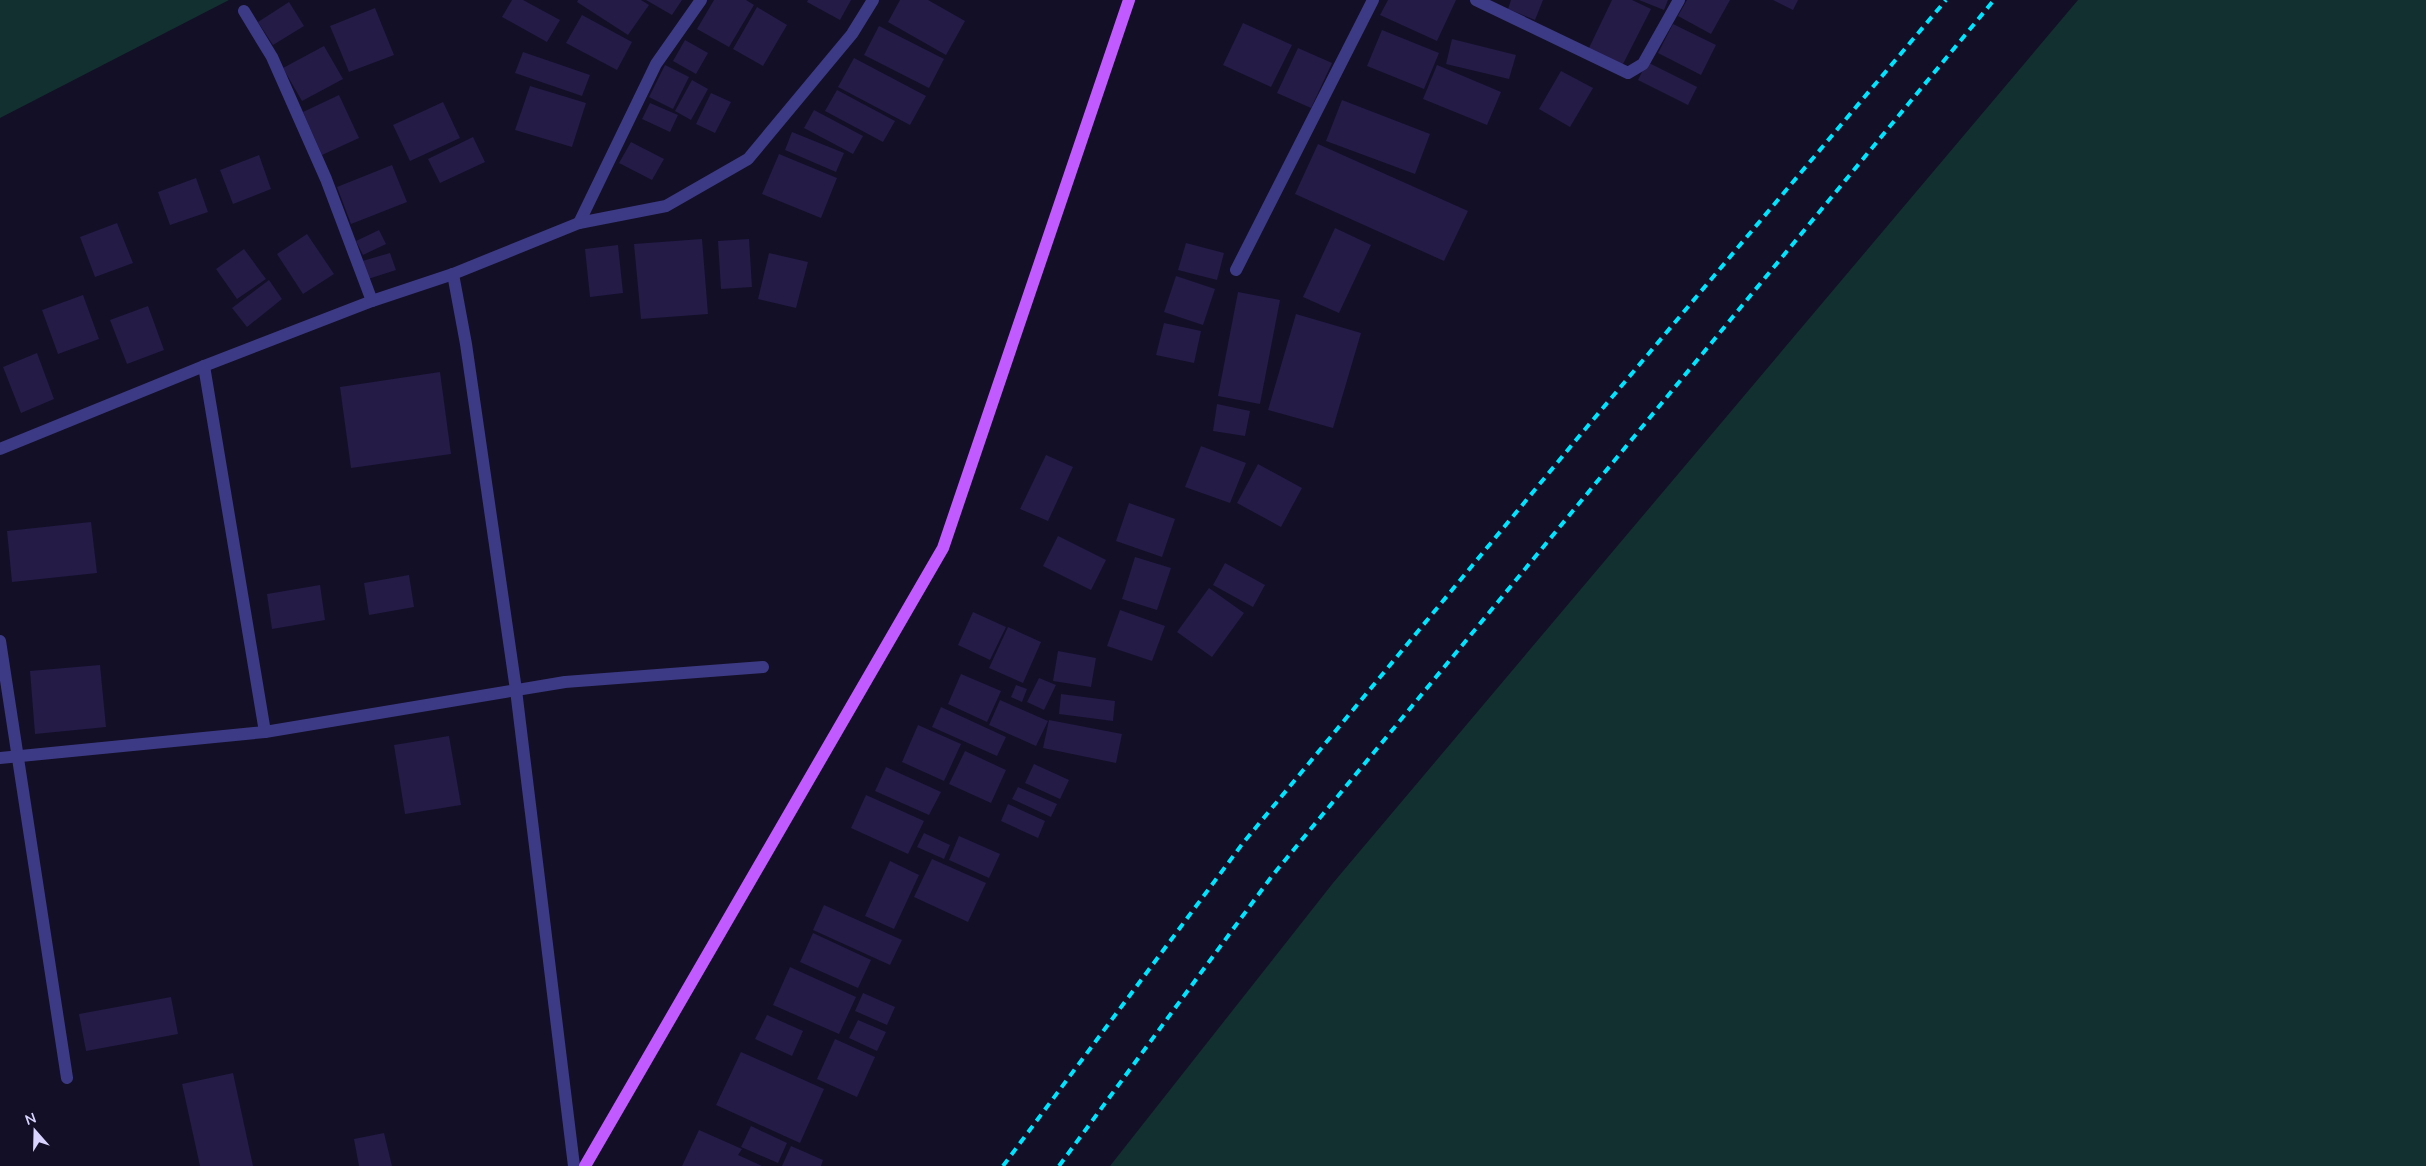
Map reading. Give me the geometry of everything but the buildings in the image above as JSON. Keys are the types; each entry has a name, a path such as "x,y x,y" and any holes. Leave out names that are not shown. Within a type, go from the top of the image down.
{"main road":[{"path":"585,1166 943,548 1129,0"}],"street":[{"path":"579,223 656,64 701,0"},
{"path":"0,449 204,366 372,301 452,274 579,223 666,206 748,159 852,34 873,0"},
{"path":"1236,270 1373,0"},
{"path":"1476,0 1628,74 1643,64 1679,0"},
{"path":"244,11 272,57 326,179 372,301"},
{"path":"452,274 466,344 516,690 574,1166"},
{"path":"204,366 265,732"},
{"path":"0,641 67,1078"},
{"path":"0,758 265,732 565,682 763,667"}],"green space":[{"path":"0,0 229,0 0,118"},
{"path":"2078,0 2426,0 2426,1166 1110,1166 1333,883"}],"railway":[{"path":"1003,1166 1243,843 1576,440 1946,0"},
{"path":"1059,1166 1272,876 1994,0"}]}
